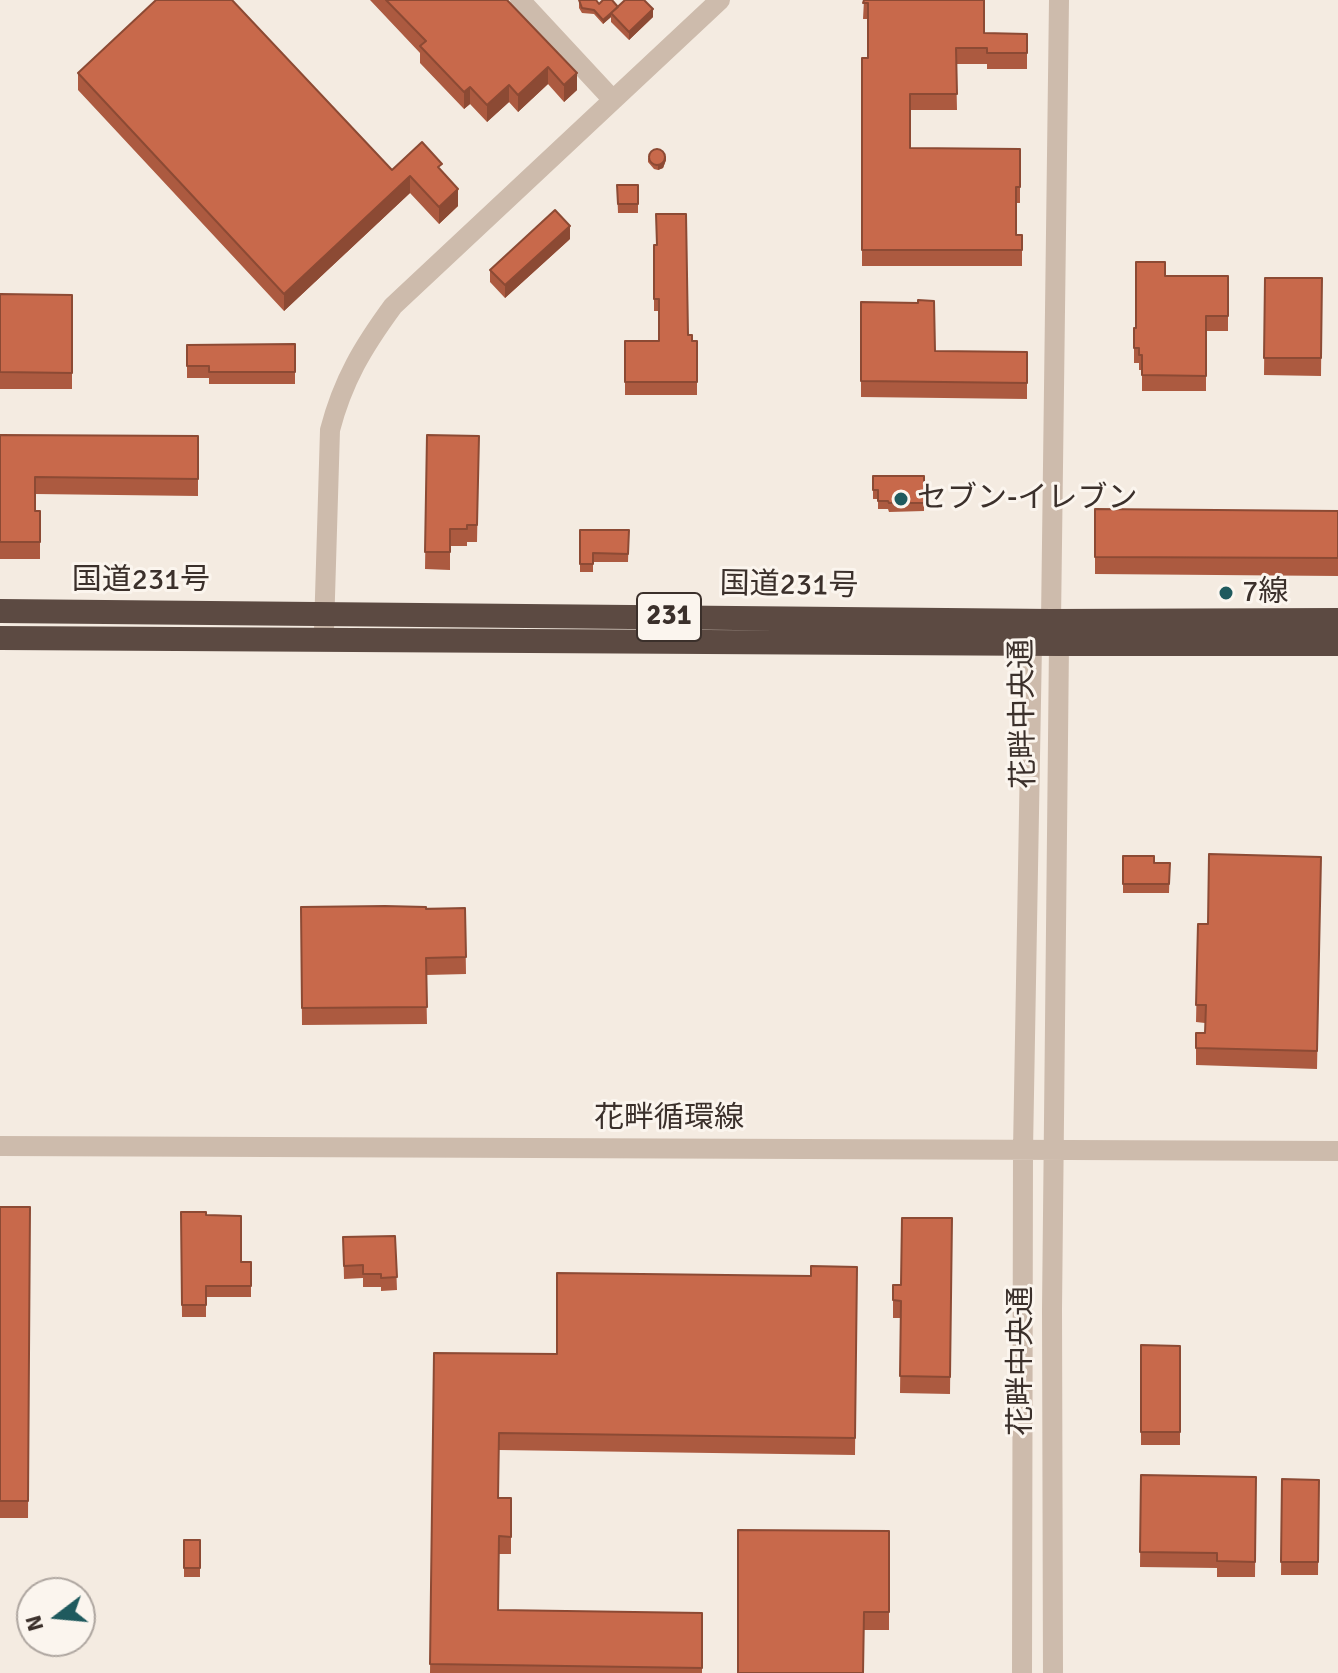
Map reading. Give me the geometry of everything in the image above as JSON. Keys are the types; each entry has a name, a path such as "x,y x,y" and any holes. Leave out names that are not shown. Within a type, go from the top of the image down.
{"highway":[{"name":"国道231号","path":"0,611 1051,621 1338,620"},
{"name":"国道231号","path":"0,638 1338,644"}],"street":[{"path":"520,0 613,100"},
{"path":"324,640 330,430 337,400 370,337 393,306 720,0"},
{"path":"1051,621 1059,0"},
{"name":"花畔中央通","path":"1022,1673 1023,1150 1032,644 1051,621"},
{"name":"花畔中央通","path":"1051,621 1059,644 1052,1150 1053,1673"},
{"name":"花畔循環線","path":"0,1146 1338,1151"}],"building":[{"path":"156,0 232,0 392,170 422,142 442,164 438,167 458,189 439,207 410,176 284,294 78,73"},
{"path":"386,0 507,0 577,73 564,85 548,67 518,95 509,85 487,105 470,87 464,92 420,46 426,41"},
{"path":"579,0 596,0 599,4 603,0 612,0 618,7 603,20 594,10 582,8"},
{"path":"625,0 644,0 653,9 629,32 611,13"},
{"path":"864,0 984,0 984,33 1027,34 1027,53 987,53 987,48 956,48 957,94 910,94 910,148 1020,149 1016,235 1022,235 1022,250 862,250 862,58 868,58 868,3 863,3"},
{"path":"654,149 660,149 665,157 663,163 654,165 649,160 649,154"},
{"path":"617,185 638,185 638,204 618,204"},
{"path":"555,210 570,226 505,285 490,270"},
{"path":"656,214 686,214 688,335 692,335 692,341 697,341 697,382 625,382 625,341 659,341 659,299 654,299"},
{"path":"1136,262 1165,262 1165,276 1228,276 1228,316 1206,316 1206,376 1142,375 1142,355 1139,355 1139,348 1134,348"},
{"path":"1265,278 1322,278 1321,358 1264,358"},
{"path":"0,294 72,295 72,373 0,372"},
{"path":"918,300 934,301 935,351 1027,352 1027,383 861,381 861,302 918,303"},
{"path":"295,344 295,372 209,372 209,366 187,366 187,345"},
{"path":"0,435 198,436 198,479 35,477 35,511 40,511 40,542 0,542"},
{"path":"427,435 479,436 477,525 467,525 467,529 450,529 450,552 425,552"},
{"path":"873,476 924,476 924,503 878,501 878,490 873,490"},
{"path":"1095,509 1338,511 1338,558 1095,557"},
{"path":"580,530 629,530 628,554 593,553 593,564 580,564"},
{"path":"1209,854 1321,857 1317,1051 1196,1048 1196,1033 1205,1033 1206,1005 1196,1005 1198,924 1208,924"},
{"path":"1123,856 1154,856 1154,863 1170,863 1169,884 1123,884"},
{"path":"301,907 465,908 466,957 426,958 427,1007 302,1008"},
{"path":"0,1207 30,1207 28,1501 0,1501"},
{"path":"181,1212 241,1216 241,1262 251,1262 251,1286 206,1286 206,1305 182,1305"},
{"path":"902,1218 952,1218 950,1377 900,1376 901,1301 893,1300 893,1285 901,1285"},
{"path":"395,1236 397,1277 381,1278 381,1274 363,1274 363,1265 344,1266 343,1237"},
{"path":"811,1266 857,1267 855,1438 499,1433 498,1498 511,1498 511,1537 499,1536 498,1610 702,1613 702,1668 430,1664 434,1353 557,1354 557,1273 811,1276"},
{"path":"1141,1345 1180,1346 1180,1432 1141,1432"},
{"path":"1141,1475 1256,1477 1255,1562 1217,1561 1217,1553 1140,1552"},
{"path":"1282,1479 1319,1480 1318,1562 1281,1562"},
{"path":"738,1530 889,1531 889,1612 864,1612 863,1673 738,1673"},
{"path":"184,1540 200,1540 200,1568 184,1568"}],"place":[{"name":"セブン-イレブン","path":"901,499"},
{"name":"7線","path":"1226,593"}]}
